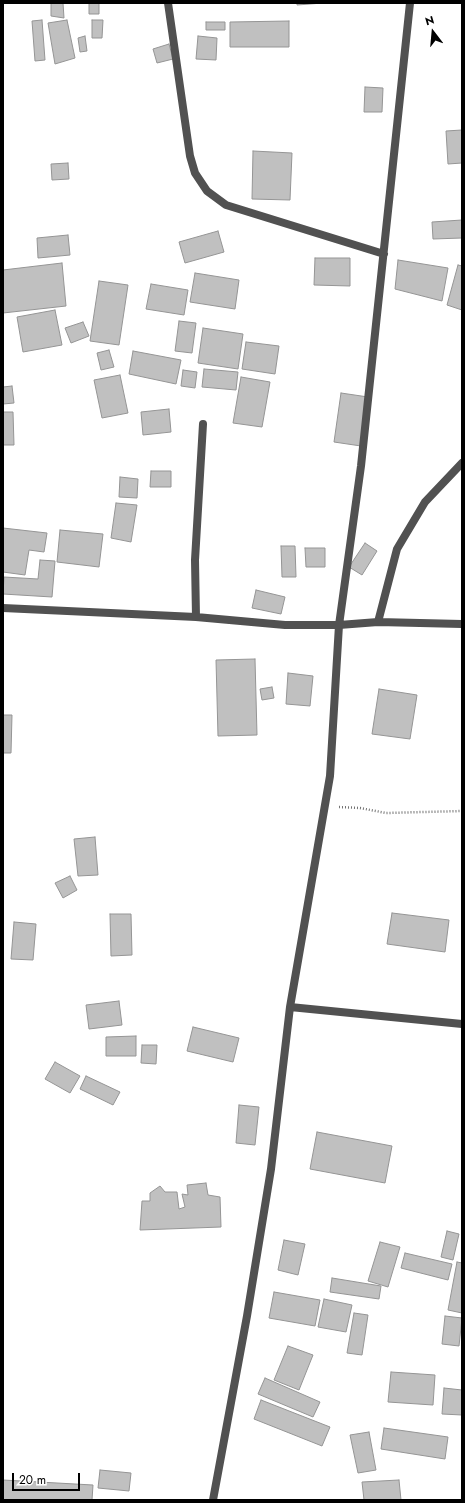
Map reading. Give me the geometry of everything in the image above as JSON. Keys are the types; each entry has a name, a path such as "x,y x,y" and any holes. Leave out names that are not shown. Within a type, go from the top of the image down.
{"street":[{"path":"168,3 190,156 195,173 207,191 226,205 384,254"},
{"path":"213,1500 247,1316 271,1169 290,1008 330,776 339,625 361,466 410,3"},
{"path":"196,616 195,560 203,424"},
{"path":"378,622 397,549 425,502 462,463"},
{"path":"3,608 196,616 285,625 339,625 378,622 462,624"},
{"path":"290,1008 462,1024"}],"path":[{"path":"324,806 360,808 386,813 462,811"}],"building":[{"path":"51,3 63,3 64,18 51,16"},
{"path":"89,3 99,3 99,14 89,14"},
{"path":"297,3 323,3 297,5"},
{"path":"42,20 45,60 35,61 32,21"},
{"path":"67,20 75,58 55,64 48,23"},
{"path":"92,20 103,20 102,38 92,38"},
{"path":"289,21 289,47 230,47 230,22"},
{"path":"206,22 225,22 225,30 206,30"},
{"path":"85,36 87,51 80,52 78,38"},
{"path":"198,36 217,38 216,60 196,59"},
{"path":"169,44 173,59 157,63 153,49"},
{"path":"365,87 383,88 382,112 364,112"},
{"path":"462,130 462,163 448,164 446,131"},
{"path":"253,151 292,153 290,200 252,199"},
{"path":"68,163 69,179 52,180 51,164"},
{"path":"462,220 462,238 433,239 432,222"},
{"path":"218,231 224,252 185,263 179,242"},
{"path":"68,235 70,255 38,258 37,238"},
{"path":"315,258 350,258 350,286 314,285"},
{"path":"398,260 448,268 442,301 395,289"},
{"path":"62,263 66,306 3,313 3,270"},
{"path":"458,265 462,266 462,310 447,305"},
{"path":"195,273 239,280 235,309 190,302"},
{"path":"99,281 128,285 119,345 90,341"},
{"path":"151,284 188,290 184,315 146,309"},
{"path":"55,310 62,345 23,352 17,317"},
{"path":"179,321 196,323 192,353 175,351"},
{"path":"83,322 89,336 71,343 65,328"},
{"path":"203,328 243,334 238,369 198,363"},
{"path":"246,342 279,346 275,374 242,369"},
{"path":"109,350 114,367 101,370 97,353"},
{"path":"133,351 181,360 176,384 129,374"},
{"path":"204,369 238,372 236,390 202,387"},
{"path":"183,370 197,372 195,388 181,386"},
{"path":"120,375 128,413 102,418 94,380"},
{"path":"241,377 270,382 262,427 233,423"},
{"path":"12,386 14,403 3,404 3,387"},
{"path":"341,393 368,397 361,446 334,442"},
{"path":"169,409 171,432 143,435 141,412"},
{"path":"3,412 13,412 14,445 3,445"},
{"path":"151,471 171,471 171,487 150,487"},
{"path":"120,477 138,479 137,498 119,497"},
{"path":"116,503 137,505 131,542 111,538"},
{"path":"3,528 47,533 44,552 29,550 25,575 3,572"},
{"path":"60,530 103,534 99,567 57,562"},
{"path":"365,543 377,551 362,575 349,567"},
{"path":"281,546 295,546 296,577 282,577"},
{"path":"305,548 325,548 325,567 306,567"},
{"path":"40,560 55,561 52,597 3,594 4,577 38,579"},
{"path":"256,590 285,597 281,614 252,608"},
{"path":"255,659 257,735 218,736 216,660"},
{"path":"288,673 313,676 310,706 286,704"},
{"path":"272,687 274,698 262,700 260,689"},
{"path":"379,689 417,695 410,739 372,734"},
{"path":"3,715 12,715 11,753 3,753"},
{"path":"95,837 98,875 78,876 74,839"},
{"path":"70,876 77,890 63,898 55,883"},
{"path":"392,913 449,920 445,952 387,944"},
{"path":"110,914 131,914 132,955 111,956"},
{"path":"14,922 36,924 33,960 11,959"},
{"path":"119,1001 122,1025 89,1029 86,1005"},
{"path":"193,1027 239,1038 233,1062 187,1051"},
{"path":"136,1036 136,1056 106,1056 106,1037"},
{"path":"142,1045 157,1045 156,1064 141,1063"},
{"path":"55,1062 80,1076 70,1093 45,1079"},
{"path":"86,1076 120,1092 113,1105 80,1089"},
{"path":"239,1105 259,1107 255,1145 236,1143"},
{"path":"317,1132 392,1146 385,1183 310,1169"},
{"path":"206,1183 208,1195 220,1197 221,1227 140,1230 142,1201 150,1201 150,1193 160,1186 165,1192 177,1192 179,1209 185,1207 182,1194 188,1195 187,1185"},
{"path":"447,1231 459,1234 453,1260 441,1257"},
{"path":"284,1240 305,1244 298,1275 278,1270"},
{"path":"380,1242 400,1247 388,1287 368,1281"},
{"path":"405,1253 452,1264 448,1280 401,1268"},
{"path":"457,1262 462,1263 462,1313 448,1310"},
{"path":"332,1278 381,1286 379,1299 330,1292"},
{"path":"274,1292 320,1300 315,1326 269,1318"},
{"path":"324,1299 352,1305 346,1332 318,1327"},
{"path":"354,1313 368,1315 362,1355 347,1353"},
{"path":"445,1316 462,1318 459,1346 442,1344"},
{"path":"288,1346 313,1355 299,1390 274,1380"},
{"path":"391,1372 435,1375 433,1405 388,1402"},
{"path":"265,1378 320,1402 313,1417 258,1394"},
{"path":"444,1388 462,1390 462,1415 442,1414"},
{"path":"261,1400 330,1427 322,1446 254,1419"},
{"path":"384,1428 448,1437 445,1459 381,1449"},
{"path":"369,1432 376,1470 358,1473 350,1435"},
{"path":"100,1470 131,1473 129,1491 98,1488"},
{"path":"3,1480 93,1485 92,1500 3,1500"},
{"path":"399,1480 401,1500 364,1500 362,1482"}]}
